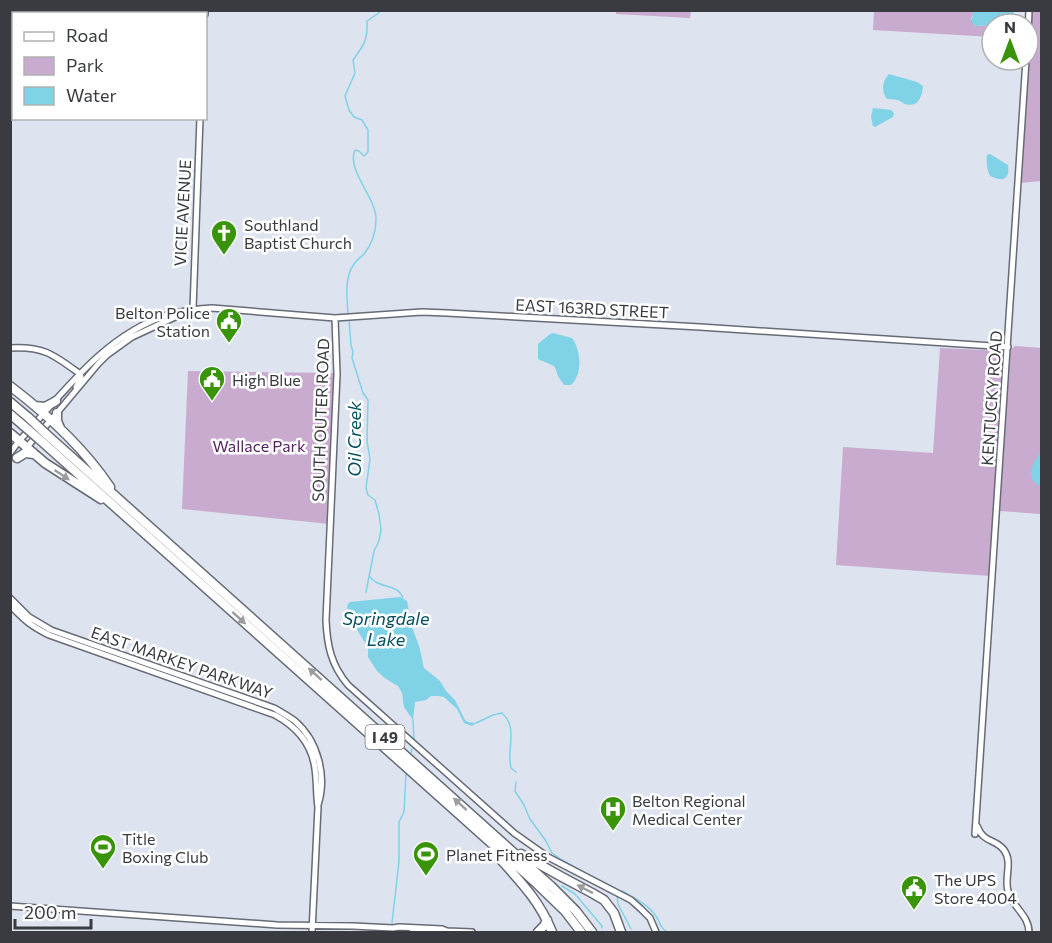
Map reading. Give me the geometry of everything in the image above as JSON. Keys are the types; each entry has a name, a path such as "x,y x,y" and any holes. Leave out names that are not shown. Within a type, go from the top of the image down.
{"highway":[{"path":"10,386 48,417 79,448 105,479 113,500 97,498 34,454 15,448"},
{"path":"35,406 44,407 56,401"},
{"name":"I 49","path":"10,402 26,422 536,883 565,911 581,933"},
{"path":"57,413 57,421 64,433"},
{"name":"I 49","path":"10,414 26,422"},
{"path":"15,448 34,454"},
{"name":"I 49","path":"113,500 510,848 576,911 592,933"},
{"path":"429,788 483,839 534,898 552,933"},
{"path":"510,848 604,900 614,913 621,932"},
{"path":"538,933 547,920"}],"street":[{"name":"KENTUCKY ROAD","path":"975,834 1025,72"},
{"name":"VICIE AVENUE","path":"193,309 200,120"},
{"name":"EAST 163RD STREET","path":"15,448 48,417 56,401 80,374 119,339 165,316 193,309 212,308 338,317 422,312 447,313 1008,347"},
{"name":"EAST 163RD STREET","path":"15,448 48,417 57,413 107,355 132,337 175,318 176,314"},
{"name":"SOUTH OUTER ROAD","path":"338,317 326,620 327,640 334,664 348,685 505,827 548,857 631,900 646,913 653,923 654,933"},
{"path":"10,348 44,351 57,357 80,374 75,392"},
{"name":"EAST MARKEY PARKWAY","path":"10,598 30,617 51,630 274,708 286,715 300,727 318,755 321,768 321,797 318,807"},
{"name":"EAST MARKEY PARKWAY","path":"10,605 24,621 49,635 285,720 302,735 311,752 316,771 318,807"},
{"path":"312,929 318,807"},
{"path":"976,824 982,836 1001,847 1006,854 1008,893 1025,918 1029,933"},
{"path":"10,906 312,929 353,926 404,930 442,929 443,932 472,933"},
{"path":"393,928 428,930"}],"green space":[{"path":"616,10 691,11 690,18 616,14"},
{"path":"874,11 974,11 971,19 976,26 980,26 980,36 873,30"},
{"path":"1041,11 1041,181 1021,183 1028,72 1040,72 1040,12 1032,12"},
{"path":"1015,346 1041,348 1041,514 999,511 1010,351"},
{"path":"940,348 1005,351 990,576 836,565 843,447 933,453"},
{"name":"Wallace Park","path":"188,371 335,373 329,524 182,509"}],"water":[{"path":"974,10 1014,10 1014,12 980,12 980,26 971,22"},
{"path":"889,74 923,86 922,94 916,103 909,105 898,100 887,99 883,86"},
{"path":"873,108 891,110 894,113 893,117 875,127 871,117"},
{"path":"990,154 1008,165 1007,177 999,179 990,176 987,169 987,155"},
{"path":"553,333 572,338 575,343 579,355 579,368 571,385 564,385 554,366 538,359 538,344"},
{"path":"1041,452 1041,486 1032,479 1031,470"},
{"name":"Springdale Lake","path":"400,597 407,601 424,668 440,681 455,700 465,720 476,723 472,726 464,723 457,709 444,697 438,696 415,702 413,720 404,707 402,693 398,686 377,671 368,657 368,647 354,623 347,607 348,604"}],"waterway":[{"name":"Oil Creek","path":"348,314 349,275 354,264 371,242 376,219 375,211 354,166 353,158 355,150 364,156 368,152 368,130 362,120 354,117 349,110 345,96 355,73 353,60 366,38 367,21 379,13 379,10"},
{"name":"Oil Creek","path":"349,319 352,358 363,393 368,400 367,441 370,459 366,488 368,495 375,500 381,530 374,551 366,592"},
{"path":"370,577 377,583 396,589 403,598"},
{"path":"476,723 502,713 507,719 511,732 511,768 516,772"},
{"path":"413,720 414,740"},
{"path":"411,753 412,749"},
{"path":"392,923 399,861 399,822 404,812 406,773"},
{"path":"516,782 515,791 552,853 587,874"},
{"path":"591,876 618,890"},
{"path":"562,886 575,894 602,928"},
{"path":"622,891 649,908 667,932"},
{"path":"617,896 618,904 631,929"}],"place":[{"name":"Southland Baptist Church","path":"224,256"},
{"name":"Belton Police Station","path":"229,344"},
{"name":"High Blue","path":"212,402"},
{"name":"Belton Regional Medical Center","path":"613,832"},
{"name":"Title Boxing Club","path":"103,870"},
{"name":"Planet Fitness","path":"426,877"},
{"name":"The UPS Store 4004","path":"914,911"}]}
